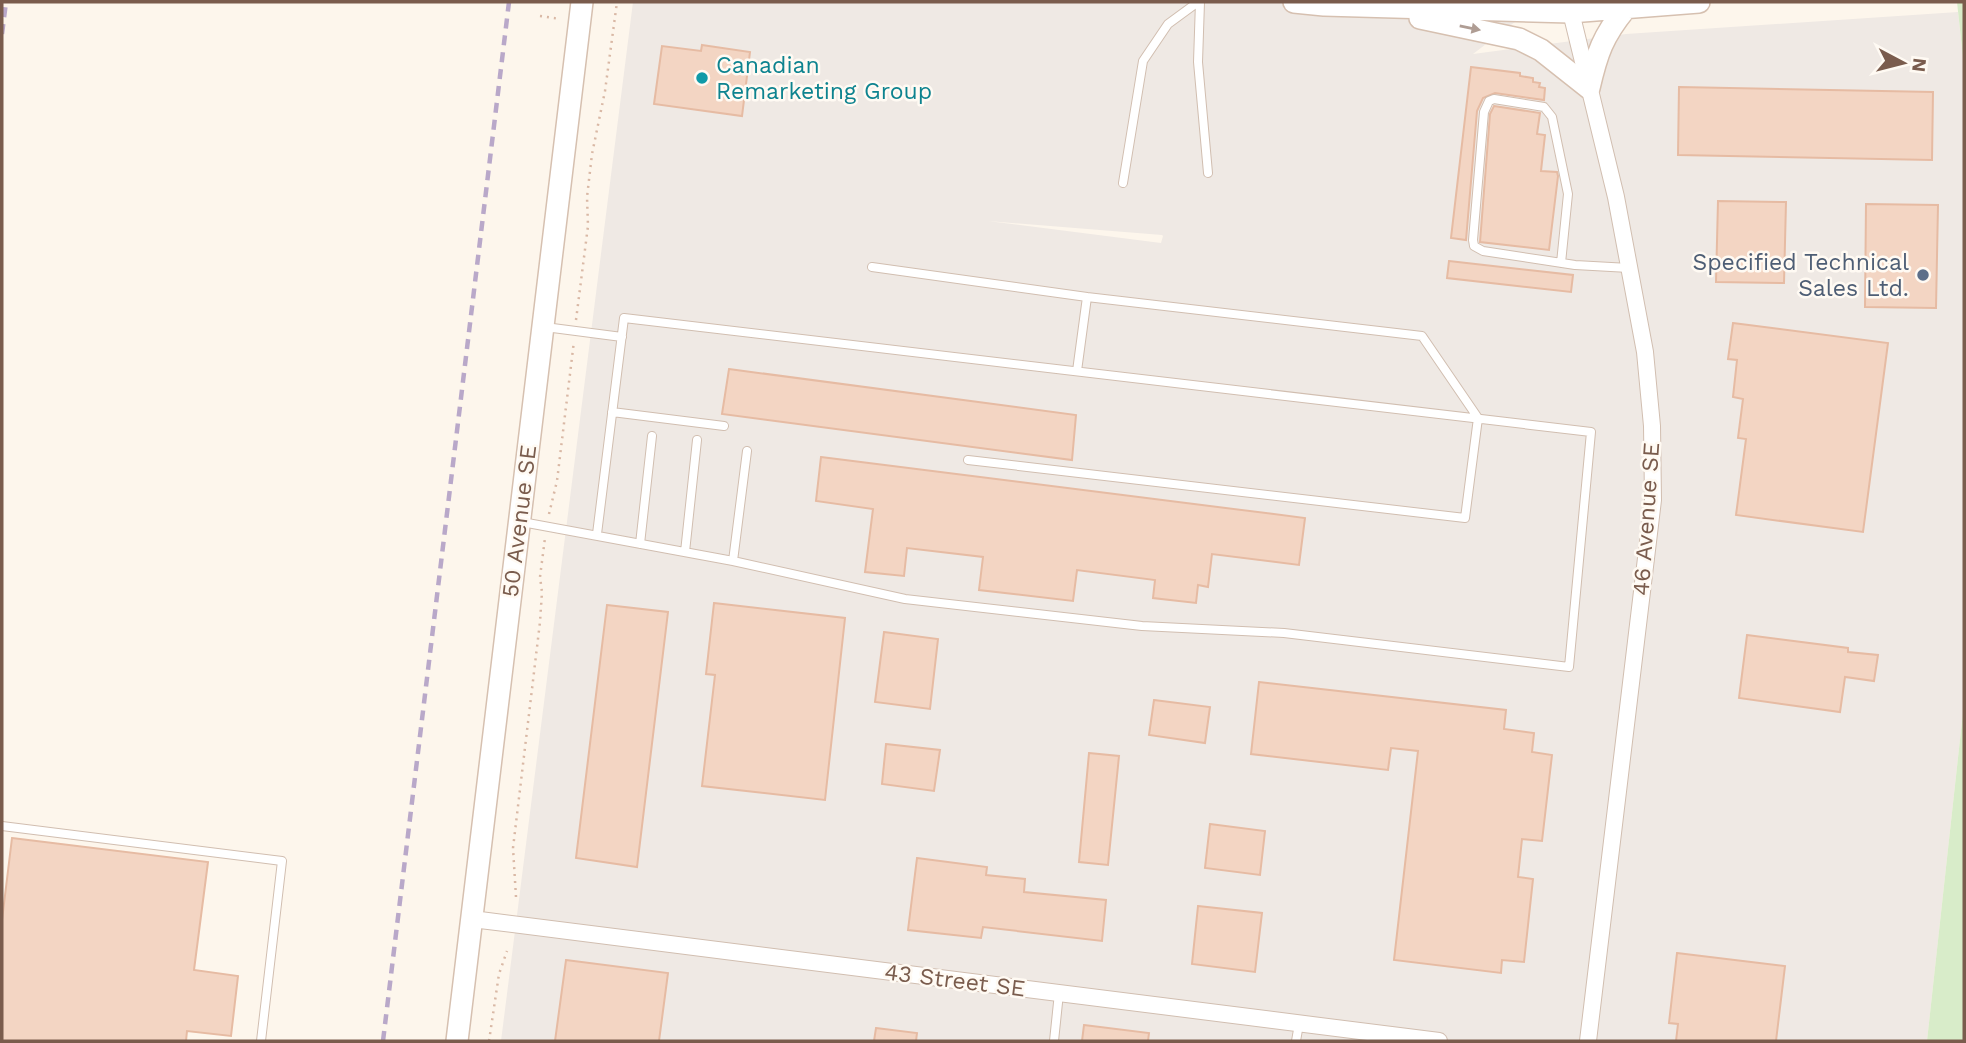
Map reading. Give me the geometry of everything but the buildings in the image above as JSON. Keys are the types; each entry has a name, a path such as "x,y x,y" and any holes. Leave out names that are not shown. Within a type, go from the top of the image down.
{"street":[{"path":"1294,2 1380,7 1625,9 1699,2"},
{"name":"50 Avenue SE","path":"457,1041 583,4"},
{"path":"1380,7 1519,39 1541,50 1589,88 1595,60 1607,31 1625,9"},
{"name":"46 Avenue SE","path":"1569,7 1616,197 1645,352 1652,426 1653,500 1588,1041"},
{"name":"43 Street SE","path":"472,919 1439,1041"}],"lane":[{"path":"1199,2 1198,62 1208,173"},
{"path":"1123,183 1143,61 1168,24 1199,2"},
{"path":"1562,263 1568,194 1552,117 1548,110 1536,105 1494,99 1489,101 1484,112 1474,246 1483,251 1562,263 1629,268"},
{"path":"872,267 1087,297 1422,336 1478,418 1465,518 968,460"},
{"path":"1077,371 1087,297"},
{"path":"519,522 597,534 733,561 905,599 1142,626 1284,633 1569,667 1591,432 624,318 597,534"},
{"path":"542,327 622,337"},
{"path":"612,412 724,426"},
{"path":"640,544 652,436"},
{"path":"685,552 697,440"},
{"path":"733,561 747,452"},
{"path":"2,826 282,861 261,1041"},
{"path":"1054,1041 1059,993"},
{"path":"1296,1041 1299,1023"}],"path":[{"path":"516,897 513,848 541,614 540,578 546,526 557,481 588,226 587,197 592,154 605,91 617,2"},
{"path":"540,16 560,19"},
{"path":"489,1041 499,974 508,951"}],"shaded area":[{"path":"633,2 1541,2 1473,54 1626,34 1958,12 1964,67 1964,703 1927,1041 501,1041","holes":["988,221 1162,235 1161,243"]}],"green space":[{"path":"1957,2 1964,2 1964,67"},
{"path":"1964,703 1964,1041 1927,1041"}],"railway":[{"path":"2,34 6,2"},
{"path":"383,1041 509,2"}],"place":[{"name":"Canadian Remarketing Group","path":"702,78"},
{"name":"Specified Technical Sales Ltd.","path":"1923,275"}]}
